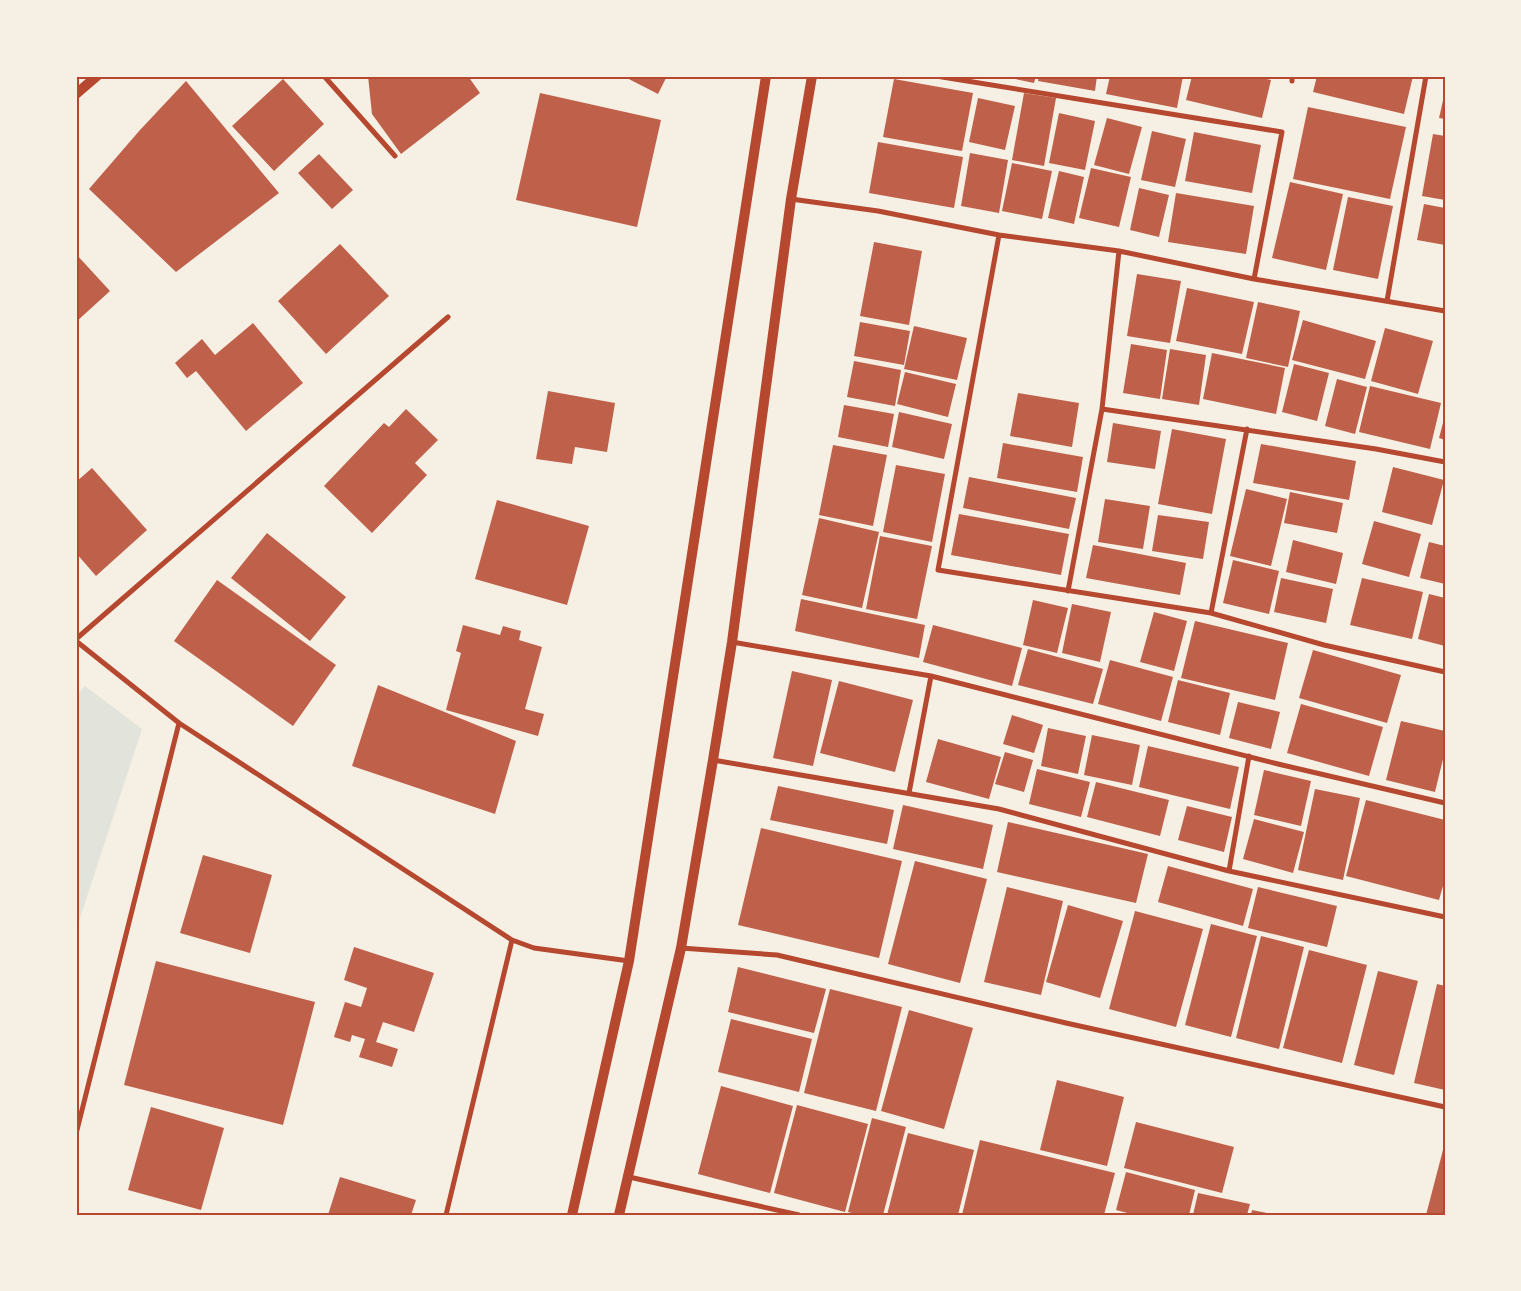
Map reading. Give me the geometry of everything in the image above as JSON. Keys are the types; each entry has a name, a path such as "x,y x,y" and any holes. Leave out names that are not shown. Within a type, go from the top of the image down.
{"main road":[{"path":"76,94 97,76"},
{"path":"572,1215 629,961 766,76"},
{"path":"619,1215 681,948 713,760 732,642 791,199 812,76"}],"street":[{"path":"324,76 395,156"},
{"path":"936,76 1282,132 1254,279"},
{"path":"1387,301 1426,76"},
{"path":"791,199 878,211 999,235 1119,251 1254,279 1445,311"},
{"path":"999,235 938,570 1211,613 1324,645 1445,672"},
{"path":"1068,591 1102,409 1119,251"},
{"path":"448,317 76,640 179,723 512,940 534,948 629,961"},
{"path":"1102,409 1247,429 1445,462"},
{"path":"1211,613 1247,429"},
{"path":"732,642 931,676 1278,764 1445,803"},
{"path":"909,793 931,676"},
{"path":"76,1134 179,723"},
{"path":"1229,871 1249,756"},
{"path":"713,760 999,809 1229,871 1445,918"},
{"path":"446,1215 512,940"},
{"path":"681,948 777,955 1076,1025 1445,1107"},
{"path":"629,1177 799,1215"}],"shaded area":[{"path":"85,686 142,729 76,930 76,696"}],"building":[{"path":"368,76 468,76 480,93 401,154 372,114"},
{"path":"623,76 667,76 658,94"},
{"path":"1001,76 1036,76 1034,83"},
{"path":"1039,76 1097,76 1095,91 1038,81"},
{"path":"1110,76 1183,76 1177,108 1106,94"},
{"path":"1192,76 1253,76 1271,80 1262,118 1186,100"},
{"path":"1317,76 1413,76 1404,114 1313,92"},
{"path":"283,79 324,124 274,171 232,126"},
{"path":"894,79 973,93 962,151 883,137"},
{"path":"186,81 279,193 176,272 89,189"},
{"path":"540,93 661,120 637,227 516,200"},
{"path":"1024,93 1056,98 1044,166 1012,160"},
{"path":"1445,96 1445,119 1439,118"},
{"path":"978,98 1015,106 1005,150 969,142"},
{"path":"1308,107 1406,127 1390,199 1293,179"},
{"path":"1059,113 1095,121 1085,170 1049,163"},
{"path":"1107,118 1142,127 1129,174 1094,165"},
{"path":"1152,131 1186,139 1175,187 1141,180"},
{"path":"1194,132 1261,145 1252,193 1185,181"},
{"path":"1433,134 1445,136 1445,200 1422,196"},
{"path":"878,142 963,157 954,208 869,193"},
{"path":"970,153 1008,160 999,213 961,206"},
{"path":"319,154 353,190 332,209 298,173"},
{"path":"1012,163 1052,171 1042,219 1002,211"},
{"path":"1091,168 1131,177 1119,227 1079,218"},
{"path":"1059,171 1084,177 1074,224 1048,218"},
{"path":"1290,182 1343,194 1326,270 1272,258"},
{"path":"1139,188 1169,195 1159,237 1130,230"},
{"path":"1176,193 1254,206 1246,254 1168,242"},
{"path":"1348,197 1393,206 1378,279 1333,270"},
{"path":"1424,204 1445,208 1445,245 1417,240"},
{"path":"874,242 922,251 909,325 860,316"},
{"path":"340,244 389,296 326,354 278,301"},
{"path":"76,254 110,291 76,322"},
{"path":"1137,274 1181,281 1170,343 1127,336"},
{"path":"1187,288 1254,302 1242,354 1176,341"},
{"path":"1258,302 1300,311 1288,367 1246,358"},
{"path":"1303,320 1376,341 1365,379 1292,360"},
{"path":"860,322 910,331 904,365 854,356"},
{"path":"253,323 303,383 246,431 196,371 187,378 175,363 202,339 215,355"},
{"path":"914,326 967,338 957,380 904,369"},
{"path":"1385,328 1433,341 1418,394 1371,381"},
{"path":"1131,344 1167,350 1160,399 1123,393"},
{"path":"1170,349 1206,355 1199,405 1162,399"},
{"path":"1212,353 1285,368 1276,414 1203,399"},
{"path":"854,361 901,370 895,406 847,397"},
{"path":"1294,364 1329,373 1317,421 1282,412"},
{"path":"905,372 956,384 948,417 897,404"},
{"path":"1337,379 1367,387 1355,434 1325,426"},
{"path":"1370,386 1441,403 1430,449 1359,432"},
{"path":"548,391 615,403 607,452 575,447 572,464 536,459"},
{"path":"1018,393 1079,403 1072,447 1010,436"},
{"path":"844,405 894,414 888,447 838,437"},
{"path":"406,409 438,440 415,463 427,475 372,533 324,486 384,423 389,427"},
{"path":"899,412 952,424 944,459 892,447"},
{"path":"1445,419 1445,440 1439,438"},
{"path":"1113,423 1161,431 1155,469 1107,462"},
{"path":"1172,429 1226,439 1212,514 1158,504"},
{"path":"1003,443 1083,457 1077,492 997,478"},
{"path":"1261,444 1356,461 1349,500 1253,483"},
{"path":"833,445 887,455 873,526 819,515"},
{"path":"896,465 945,474 932,542 883,532"},
{"path":"1393,467 1444,480 1432,525 1382,512"},
{"path":"92,468 147,530 96,576 76,553 76,482"},
{"path":"969,477 1076,498 1069,529 963,508"},
{"path":"1246,489 1287,499 1271,566 1230,556"},
{"path":"1290,492 1343,503 1337,533 1284,523"},
{"path":"1105,499 1150,506 1143,549 1098,542"},
{"path":"497,500 589,526 567,605 475,579"},
{"path":"959,514 1069,534 1061,575 951,555"},
{"path":"1158,515 1209,522 1203,559 1152,551"},
{"path":"819,518 879,532 862,608 802,595"},
{"path":"1374,521 1421,534 1409,577 1362,564"},
{"path":"267,533 346,597 310,641 231,578"},
{"path":"880,536 932,546 917,619 866,609"},
{"path":"1293,540 1343,553 1336,584 1286,572"},
{"path":"1429,542 1445,546 1445,584 1420,578"},
{"path":"1093,545 1186,563 1180,595 1086,578"},
{"path":"1233,560 1279,571 1269,614 1223,603"},
{"path":"1281,578 1333,589 1326,623 1274,612"},
{"path":"1362,578 1423,592 1412,639 1350,625"},
{"path":"217,580 336,665 293,726 174,641"},
{"path":"1429,594 1445,598 1445,646 1418,639"},
{"path":"801,599 925,625 919,658 795,631"},
{"path":"1033,600 1068,608 1057,653 1023,645"},
{"path":"1072,604 1111,612 1100,662 1062,653"},
{"path":"1154,612 1187,621 1174,671 1140,662"},
{"path":"1195,621 1288,643 1275,700 1181,678"},
{"path":"463,625 500,635 503,626 521,631 519,640 542,647 525,709 544,714 538,736 446,710 461,653 456,651"},
{"path":"933,625 1022,648 1012,686 923,662"},
{"path":"1028,649 1103,669 1093,704 1018,685"},
{"path":"1313,650 1401,675 1387,723 1299,698"},
{"path":"1110,660 1173,677 1161,721 1098,704"},
{"path":"792,671 832,680 813,766 773,758"},
{"path":"1178,680 1230,693 1220,735 1168,722"},
{"path":"839,681 913,700 895,772 820,753"},
{"path":"378,685 516,741 495,814 352,766"},
{"path":"1238,702 1280,712 1271,749 1229,738"},
{"path":"1301,704 1383,727 1369,776 1287,753"},
{"path":"1012,715 1043,725 1034,753 1003,744"},
{"path":"1401,721 1445,731 1445,751 1435,792 1386,780"},
{"path":"1048,728 1086,736 1078,774 1041,766"},
{"path":"1092,735 1140,745 1132,785 1084,775"},
{"path":"938,739 1001,757 989,799 926,782"},
{"path":"1148,746 1239,767 1230,809 1139,787"},
{"path":"1005,752 1033,760 1024,792 995,784"},
{"path":"1037,769 1090,782 1081,817 1029,804"},
{"path":"1264,770 1311,781 1301,826 1254,815"},
{"path":"1096,782 1169,800 1160,836 1087,817"},
{"path":"778,786 894,810 887,844 770,820"},
{"path":"1315,789 1360,798 1343,880 1298,870"},
{"path":"1366,800 1445,820 1445,879 1439,900 1346,876"},
{"path":"903,805 993,825 983,869 893,849"},
{"path":"1187,806 1232,817 1224,852 1178,840"},
{"path":"1254,819 1304,832 1293,873 1243,859"},
{"path":"1008,822 1148,854 1136,903 997,872"},
{"path":"761,828 902,861 879,958 738,925"},
{"path":"203,855 272,875 250,953 180,933"},
{"path":"915,861 987,879 960,983 888,964"},
{"path":"1168,866 1253,889 1243,926 1158,902"},
{"path":"1007,887 1063,901 1041,995 984,982"},
{"path":"1258,887 1337,906 1327,947 1248,928"},
{"path":"1068,905 1123,921 1100,998 1046,982"},
{"path":"1135,911 1203,929 1176,1027 1109,1009"},
{"path":"1211,924 1257,936 1231,1037 1185,1025"},
{"path":"1261,936 1304,947 1279,1049 1236,1038"},
{"path":"354,947 434,973 414,1032 383,1022 376,1042 398,1049 392,1067 359,1057 365,1039 352,1035 350,1042 334,1037 345,1002 361,1007 367,988 344,980"},
{"path":"1309,950 1367,965 1342,1063 1283,1048"},
{"path":"156,961 315,1002 283,1125 124,1085"},
{"path":"738,967 826,989 814,1033 728,1012"},
{"path":"1378,971 1418,981 1394,1075 1354,1065"},
{"path":"1437,984 1445,986 1445,1090 1414,1083"},
{"path":"830,989 902,1007 876,1111 804,1093"},
{"path":"909,1010 973,1028 944,1129 881,1111"},
{"path":"731,1019 812,1039 799,1092 718,1072"},
{"path":"1057,1080 1124,1097 1107,1166 1040,1150"},
{"path":"721,1086 793,1106 770,1193 698,1174"},
{"path":"797,1105 868,1124 845,1212 774,1193"},
{"path":"151,1107 224,1128 201,1210 128,1190"},
{"path":"872,1118 906,1127 883,1215 860,1215 848,1212"},
{"path":"1136,1122 1234,1147 1222,1193 1124,1168"},
{"path":"908,1133 974,1150 958,1215 887,1215"},
{"path":"980,1140 1115,1173 1104,1215 962,1215"},
{"path":"1444,1146 1445,1215 1426,1215"},
{"path":"1126,1172 1195,1190 1189,1215 1135,1215 1116,1210"},
{"path":"340,1177 416,1200 411,1215 328,1215"},
{"path":"1198,1193 1250,1204 1247,1215 1193,1215"},
{"path":"1252,1210 1272,1214 1272,1215 1251,1215"}]}
